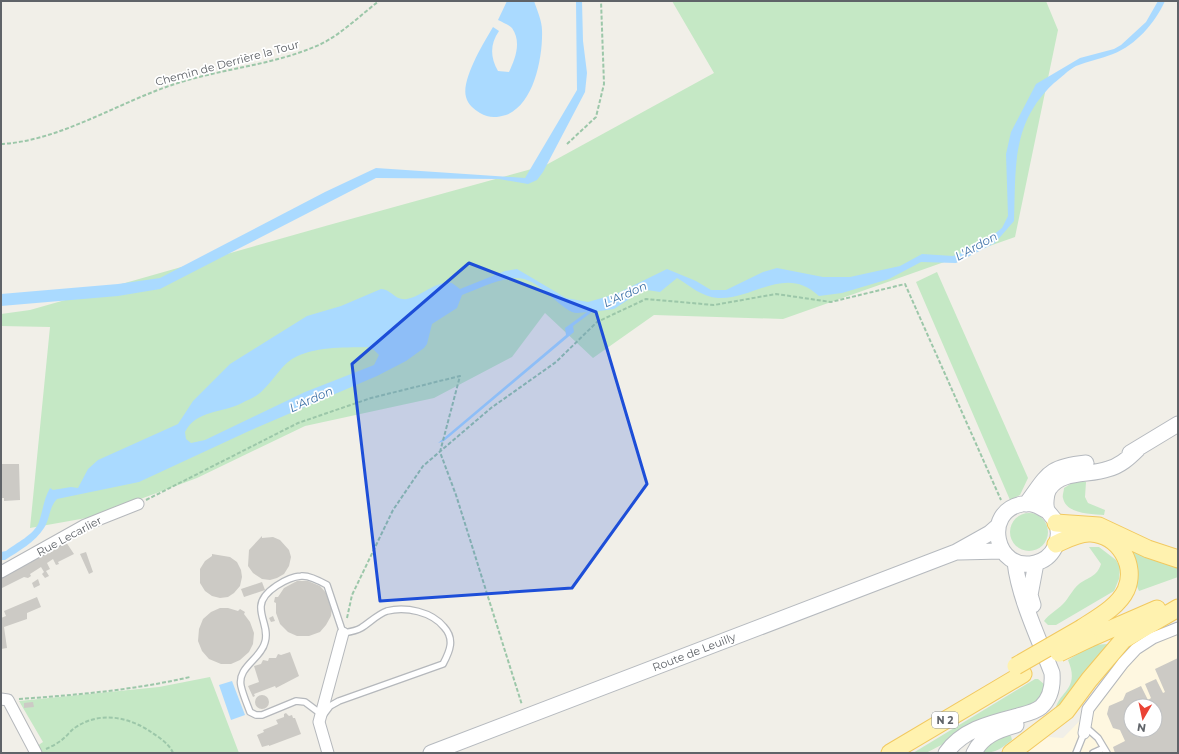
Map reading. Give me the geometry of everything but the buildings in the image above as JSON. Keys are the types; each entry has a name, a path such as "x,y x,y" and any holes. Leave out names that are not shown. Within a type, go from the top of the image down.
{"main road":[{"path":"1026,504 1050,472 1065,466 1110,462 1138,449 1178,424"},
{"path":"998,526 997,535 1002,551 1015,562 1022,564 1036,563 1047,558 1056,544 1058,530 1046,504 1048,490 1056,481 1071,475 1109,469 1125,461 1138,449"},
{"path":"956,552 990,533 998,526 1006,512 1012,508 1026,504 1034,504 1052,517 1099,526 1148,549 1178,559"},
{"path":"1056,544 1074,536 1091,533 1102,536 1114,543 1123,552 1128,566 1129,577 1126,590 1117,602 1085,633"},
{"path":"956,552 1002,551"},
{"name":"Route de Leuilly","path":"431,753 956,552"},
{"path":"946,753 952,744 961,736 993,722 1040,708 1050,696 1053,684 1052,674 1016,574 1015,562"},
{"path":"974,753 979,743 986,737 1006,728 1037,718 1048,712 1057,700 1061,685 1059,673 1030,594 1036,563"},
{"path":"1085,633 1125,622 1178,602"},
{"path":"1011,753 1066,711 1089,680 1123,640 1149,623 1178,608"},
{"name":"N 2","path":"890,753 1000,688 1019,670 1085,633"}],"street":[{"name":"Rue Lecarlier","path":"1,572 85,525 138,504"},
{"path":"1084,733 1088,709 1123,663 1136,649 1153,638 1178,628"},
{"path":"328,753 320,718 343,633"},
{"path":"4,699 34,748"}],"lane":[{"path":"302,576 320,581 327,585 343,633 359,629 387,612 405,610 422,612 440,622 448,632 451,642 449,653 443,664 339,701 330,706 320,718 305,702 296,701 262,715 256,715 250,712 241,685 241,678 245,668 262,650 265,641 266,634 261,607 262,602 268,593 289,579 302,576"},
{"path":"1076,753 1084,733 1089,730 1106,750 1093,753"}],"path":[{"name":"Chemin de Derrière la Tour","path":"1,144 16,143 54,134 142,95 177,83 243,66 276,60 300,52 322,43 379,1"},
{"path":"567,144 596,117 604,84 601,1"},
{"path":"343,633 352,595 393,510 423,466 491,408 556,362 597,322 646,299 714,305 776,294 831,302 905,284 1006,512"},
{"path":"138,504 298,423 370,398 460,376 440,452 456,495 526,716"},
{"path":"4,699 76,695 155,685 190,677"},
{"path":"34,748 39,742 45,750 57,743 75,728 94,718 108,717 138,724 155,735 170,748 172,753"}],"highlighted area":[{"path":"469,263 596,312 647,484 572,588 380,601 352,364"}],"shaded area":[{"path":"1178,634 1178,753 1023,753 1048,737 1063,738 1091,709 1135,656 1159,642"}],"green space":[{"path":"672,1 1046,1 1058,30 1015,237 783,319 654,315 593,358 545,313 512,357 434,398 305,426 197,478 92,517 30,528 50,327 1,326 1,314 30,310 546,165 714,73"},
{"path":"937,272 1028,478 1020,495 1010,500 916,282"},
{"path":"1077,480 1086,482 1085,497 1088,503 1105,510 1104,515 1080,512 1069,507 1065,503 1063,497 1064,488"},
{"path":"1025,513 1033,513 1043,518 1047,525 1047,539 1043,546 1033,551 1025,551 1015,546 1013,543 1010,536 1010,528 1015,518 1018,516"},
{"path":"1128,544 1178,562 1178,577 1139,591 1136,584"},
{"path":"1089,547 1099,547 1116,560 1120,567 1119,579 1114,591 1056,625 1048,625 1044,621 1063,604 1079,584 1097,572 1101,564"},
{"path":"1108,644 1076,690 1055,712 1060,699 1070,685 1072,678 1068,660 1092,645"},
{"path":"210,677 239,753 40,753 37,746 43,742 19,701 159,687"},
{"path":"1035,679 1038,679 1044,684 1045,691 1034,706 1008,710 926,753 913,753"},
{"path":"1005,733 1011,736 1012,740 997,750 979,753 983,747"}],"water":[{"path":"507,1 534,1 542,27 541,53 535,79 524,101 516,110 506,115 489,117 483,115 470,105 466,97 465,90 474,61 493,27 499,31 494,41 492,51 495,66 498,71 509,72 515,56 517,39 512,28 498,20"},
{"path":"576,1 582,1 583,41 587,73 585,92 543,172 537,180 528,184 499,179 376,178 160,289 118,296 1,306 1,294 118,284 160,278 325,192 376,168 525,178 577,90"},
{"name":"L'Ardon","path":"1158,1 1165,1 1156,17 1137,39 1113,54 1073,68 1054,83 1040,98 1030,114 1023,130 1019,147 1016,165 1014,221 995,243 956,263 921,262 889,279 842,293 819,296 806,287 794,283 782,283 744,294 718,298 707,296 691,288 677,278 660,292 647,290 640,292 614,309 592,312 573,326 574,332 449,437 438,443 566,335 565,328 587,312 572,312 538,286 523,279 515,278 495,282 462,295 457,308 432,324 427,344 424,348 406,361 377,376 249,431 139,482 57,499 52,506 44,528 36,538 5,560 1,560 1,552 6,551 37,527 46,496 50,488 53,490 71,487 78,488 88,469 98,460 178,424 193,401 230,364 307,316 341,306 381,289 388,291 396,297 407,299 440,284 452,283 460,289 505,271 517,269 566,298 588,302 616,294 667,269 696,281 711,290 726,290 763,272 777,268 823,277 850,277 900,266 922,254 953,256 979,246 1002,228 1008,216 1006,154 1011,132 1036,84 1080,58 1114,49 1121,45 1146,22","holes":["367,347 374,350 379,355 374,365 305,392 205,440 191,443 186,439 185,432 196,420 210,413 235,406 256,396 292,359 309,352 319,350"]},
{"path":"232,681 245,715 231,720 219,685"}]}
